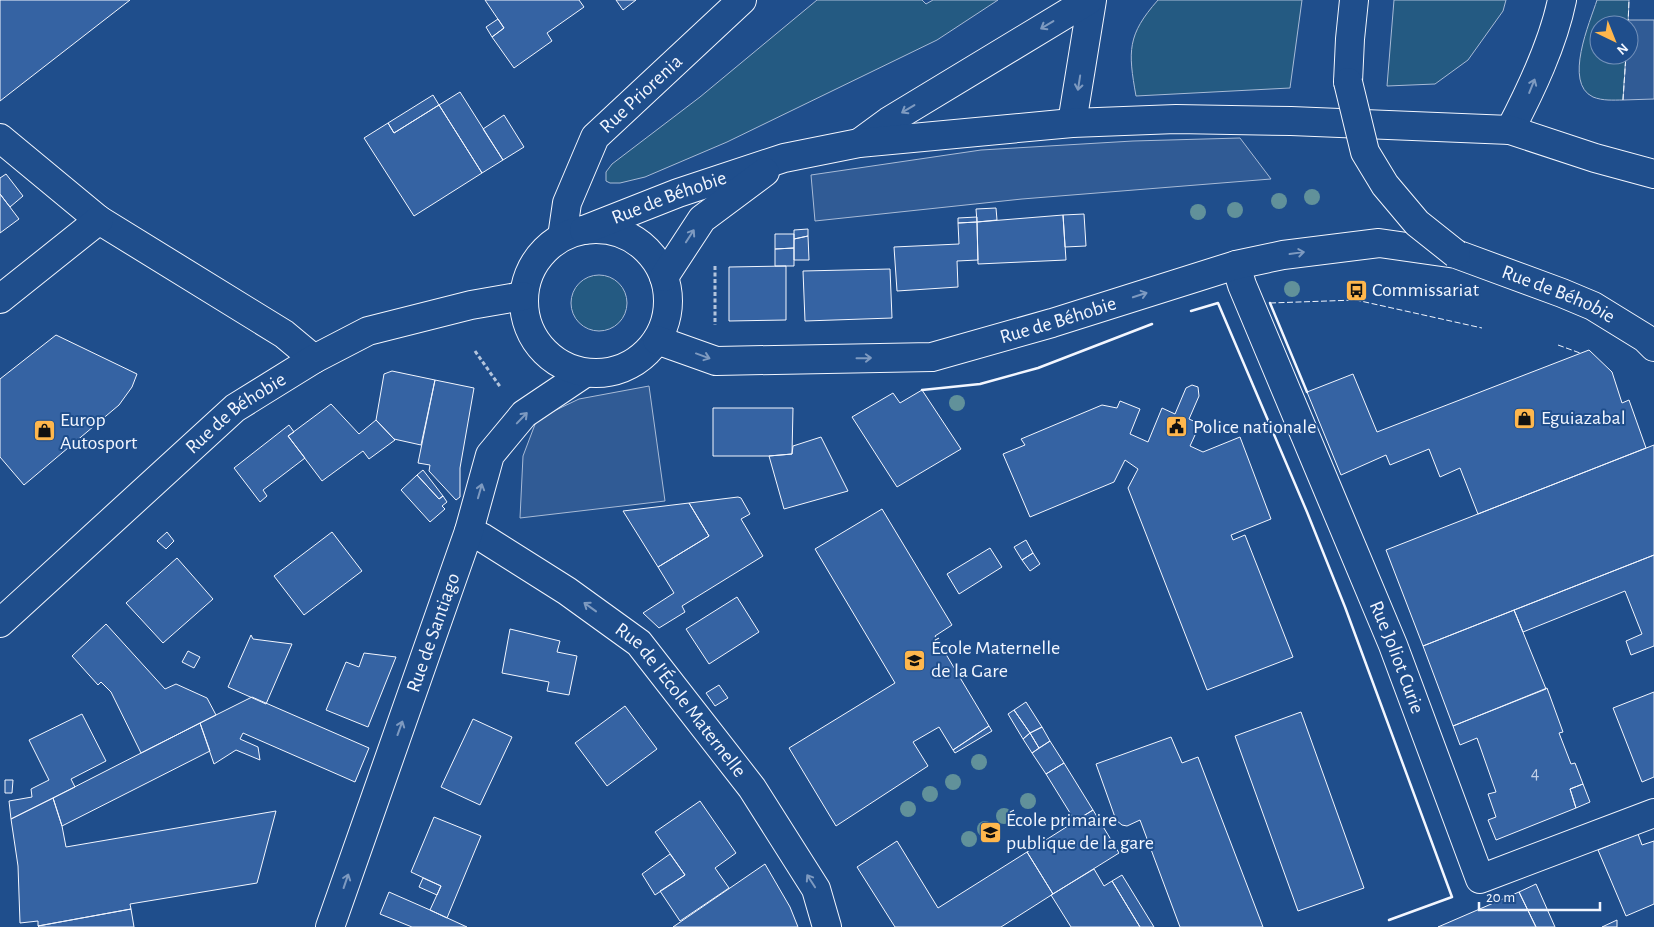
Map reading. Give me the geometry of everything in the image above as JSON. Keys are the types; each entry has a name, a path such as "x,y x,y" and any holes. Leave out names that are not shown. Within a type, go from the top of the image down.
{"main road":[{"name":"Rue Priorenia","path":"573,233 567,204 596,137 742,0"},
{"name":"Rue de Béhobie","path":"860,143 890,121 1090,0"},
{"path":"1072,123 1090,0"},
{"name":"Rue de Béhobie","path":"1354,0 1348,82 1365,152 1384,185 1417,223 1456,254"},
{"path":"1510,130 1530,91 1558,16 1562,0"},
{"name":"Rue de Béhobie","path":"573,233 678,193 784,158 860,143 1072,123 1176,119 1291,121 1510,130 1595,158 1654,174"},
{"path":"0,138 100,220 284,334 314,359"},
{"name":"Rue de Béhobie","path":"664,277 702,219 784,158"},
{"path":"0,299 100,220"},
{"path":"610,230 633,239 652,255 664,277 668,298 666,320 657,340 644,356 626,368 606,373 585,373 564,367 546,354 533,338 525,318 523,296 529,272 543,252 573,233 610,230"},
{"name":"Rue de Béhobie","path":"657,340 716,361 932,357 1052,323 1236,265 1283,255 1379,243 1456,254 1593,306 1645,338 1654,347"},
{"name":"Rue Joliot Curie","path":"1236,265 1242,285 1393,645 1480,879 1654,813"},
{"name":"Rue de Béhobie","path":"0,623 235,408 314,359 368,331 471,305 523,296"},
{"name":"Rue de Santiago","path":"330,927 469,531 490,455 524,414 585,373"},
{"name":"Rue de l'École Maternelle","path":"469,531 567,591 638,643 752,788 816,889 827,927"}],"path":[{"path":"714,258 715,328"},
{"path":"475,351 505,395"}],"shaded area":[{"path":"817,0 922,0 926,4 933,0 998,0 937,40 727,142 645,177 620,183 606,181 606,172 612,164 700,97"},
{"path":"1158,0 1302,0 1290,88 1136,96 1131,55 1132,44 1140,23"},
{"path":"1394,0 1506,0 1503,11 1468,60 1435,84 1387,86"},
{"path":"1597,0 1629,0 1628,15 1592,15"},
{"path":"1639,20 1654,20 1654,99 1623,100 1625,65 1639,65"},
{"path":"1589,25 1589,65 1625,65 1623,100 1604,100 1593,97 1584,90 1580,79 1579,66"},
{"path":"1240,138 1271,179 1022,199 815,221 811,175 981,150 1133,141"},
{"path":"593,275 605,275 615,279 623,287 627,303 623,319 615,327 605,331 593,331 583,327 575,319 571,309 571,297 575,287 583,279"},
{"path":"649,386 665,501 520,518 523,456 537,419 579,399"}],"building":[{"path":"0,0 130,0 0,101"},
{"path":"485,0 579,0 584,7 547,33 552,41 514,68 492,37 504,28"},
{"path":"616,0 636,0 623,10"},
{"path":"498,19 504,28 492,37 486,27"},
{"path":"460,92 503,160 482,173 439,105"},
{"path":"433,95 439,105 394,133 388,123"},
{"path":"439,105 482,173 414,216 364,138 388,123 394,133"},
{"path":"504,115 524,147 503,160 483,129"},
{"path":"6,174 23,196 10,207 0,194 0,178"},
{"path":"0,194 19,219 0,233"},
{"path":"996,208 997,220 977,222 976,209"},
{"path":"1084,214 1086,246 1065,247 1063,215"},
{"path":"1063,215 1066,260 978,264 977,222"},
{"path":"977,217 977,222 958,223 958,218"},
{"path":"977,222 978,260 957,261 958,287 897,291 894,247 959,244 958,223"},
{"path":"808,229 808,236 794,239 794,230"},
{"path":"775,234 794,234 794,248 775,249"},
{"path":"808,236 809,260 794,260 794,239"},
{"path":"794,248 794,266 775,266 775,249"},
{"path":"786,266 786,320 729,321 729,267"},
{"path":"890,269 892,318 805,321 803,271"},
{"name":"Europ Autosport","path":"56,335 137,374 132,387 119,405 24,485 0,457 0,379"},
{"name":"Eguiazabal","path":"1589,350 1612,372 1622,403 1629,400 1646,448 1478,514 1460,468 1440,477 1429,449 1390,465 1386,455 1341,475 1307,392 1353,374 1377,432"},
{"path":"392,371 435,380 421,445 394,439 376,420 384,374"},
{"path":"435,380 474,388 460,468 460,497 456,500 429,471 430,465 418,463"},
{"path":"1192,385 1198,387 1199,396 1189,419 1200,424 1190,446 1203,452 1240,437 1271,519 1231,535 1233,540 1245,535 1293,657 1207,690 1128,488 1138,469 1125,460 1114,482 1030,517 1003,454 1025,445 1021,439 1102,405 1117,408 1120,401 1140,409 1130,434 1148,442 1162,408 1175,414 1186,388"},
{"path":"922,390 961,449 897,487 852,417 893,393 900,403"},
{"path":"331,404 359,434 376,420 395,440 369,459 363,451 322,481 288,436"},
{"path":"713,408 793,408 792,454 713,456"},
{"path":"289,425 294,432 288,436 305,458 263,490 267,496 260,502 234,468"},
{"path":"821,437 848,491 784,509 769,456 792,454 793,446"},
{"path":"1654,445 1654,555 1423,646 1386,550"},
{"path":"423,470 443,496 439,499 417,475"},
{"path":"417,475 439,499 443,496 447,502 442,506 445,509 430,522 401,490"},
{"path":"741,498 750,514 741,519 763,556 682,606 685,612 659,628 643,613 674,593 658,567 709,536 689,503"},
{"path":"689,503 709,536 658,567 623,511"},
{"name":"École Maternelle de la Gare","path":"882,509 952,625 935,636 989,726 953,750 939,727 913,742 928,766 836,826 789,748 895,683 815,549"},
{"path":"167,532 174,541 166,549 157,541"},
{"path":"332,532 362,571 304,615 274,576"},
{"path":"1026,540 1033,553 1022,560 1014,547"},
{"path":"990,548 1002,567 959,594 947,574"},
{"path":"1033,553 1040,564 1030,571 1022,560"},
{"path":"1654,555 1654,646 1631,655 1626,641 1642,634 1625,591 1523,632 1514,610"},
{"path":"177,558 213,599 163,643 126,603"},
{"path":"737,597 759,632 709,664 686,629"},
{"path":"1514,610 1546,689 1453,726 1423,646"},
{"path":"106,624 165,689 176,684 207,698 216,715 141,753 111,692 101,682 98,685 72,656"},
{"path":"510,629 560,641 557,652 577,656 569,695 547,691 549,682 502,673"},
{"path":"251,635 253,639 292,644 266,704 228,687"},
{"path":"188,651 200,657 194,668 182,662"},
{"path":"364,653 396,657 368,727 326,710 346,662 359,667"},
{"path":"719,685 728,698 715,706 706,693"},
{"path":"1547,688 1563,732 1559,733 1571,764 1575,763 1583,784 1570,789 1576,808 1496,840 1488,820 1496,817 1488,794 1496,792 1477,738 1460,745 1453,726"},
{"path":"1654,692 1654,777 1642,782 1613,708"},
{"path":"252,697 369,748 355,782 243,733 240,739 258,747 260,760 236,750 214,764 200,723"},
{"path":"1026,702 1042,727 1030,733 1014,710"},
{"path":"625,706 657,749 607,786 575,743"},
{"path":"1014,710 1030,733 1023,739 1008,714"},
{"path":"1301,712 1364,888 1298,911 1235,736"},
{"path":"82,714 106,761 71,779 75,787 11,819 9,801 32,797 31,789 49,780 29,740"},
{"path":"473,719 512,737 480,805 441,787"},
{"path":"200,723 210,751 62,826 53,798"},
{"path":"989,726 992,731 955,753 953,750"},
{"path":"1042,727 1050,741 1039,748 1030,733"},
{"path":"1030,733 1039,748 1032,753 1023,739"},
{"path":"1171,737 1182,763 1198,757 1263,927 1180,927 1140,820 1127,826 1122,825 1116,820 1096,764"},
{"path":"1050,741 1064,763 1046,774 1032,753"},
{"path":"1064,763 1093,810 1075,821 1046,774"},
{"path":"5,780 13,780 12,793 5,793"},
{"path":"1583,784 1590,802 1576,808 1570,789"},
{"path":"53,798 62,826 66,847 276,811 257,883 130,904 131,909 38,926 38,921 20,923 18,866 11,819"},
{"path":"700,801 736,853 715,868 729,888 680,921 660,891 685,875 655,832"},
{"path":"1093,810 1119,853 1053,894 1027,852"},
{"path":"434,817 481,836 447,918 430,910 441,886 411,872"},
{"path":"1638,834 1642,845 1654,841 1654,904 1626,916 1598,850"},
{"path":"897,841 938,908 1027,852 1053,894 1001,927 895,927 857,867"},
{"path":"670,854 685,875 655,895 642,874"},
{"path":"765,864 790,907 798,927 673,927"},
{"path":"1094,869 1104,886 1112,881 1140,927 1071,927 1051,895"},
{"path":"1122,875 1154,927 1140,927 1112,881"},
{"path":"423,878 441,886 437,895 419,887"},
{"path":"1536,884 1555,927 1536,927 1519,892"},
{"path":"389,892 467,927 412,927 380,914"},
{"path":"1519,892 1536,927 1438,927"},
{"path":"131,909 134,927 38,926"},
{"path":"1617,920 1617,927 1602,927"}],"fence":[{"path":"1628,15 1629,0"},
{"path":"1623,100 1625,65"},
{"path":"1270,303 1356,300 1482,328"},
{"path":"1558,345 1580,353"}],"wall":[{"path":"1191,311 1218,303 1307,512 1345,607 1452,897 1389,920"},
{"path":"1270,303 1307,392"},
{"path":"922,390 980,384 1038,368 1152,324"}],"place":[{"name":"Commissariat","path":"1356,290"},
{"name":"Eguiazabal","path":"1525,418"},
{"name":"Police nationale","path":"1177,427"},
{"name":"Europ Autosport","path":"44,431"},
{"name":"École Maternelle de la Gare","path":"915,660"},
{"name":"École primaire publique de la gare","path":"990,832"}]}
